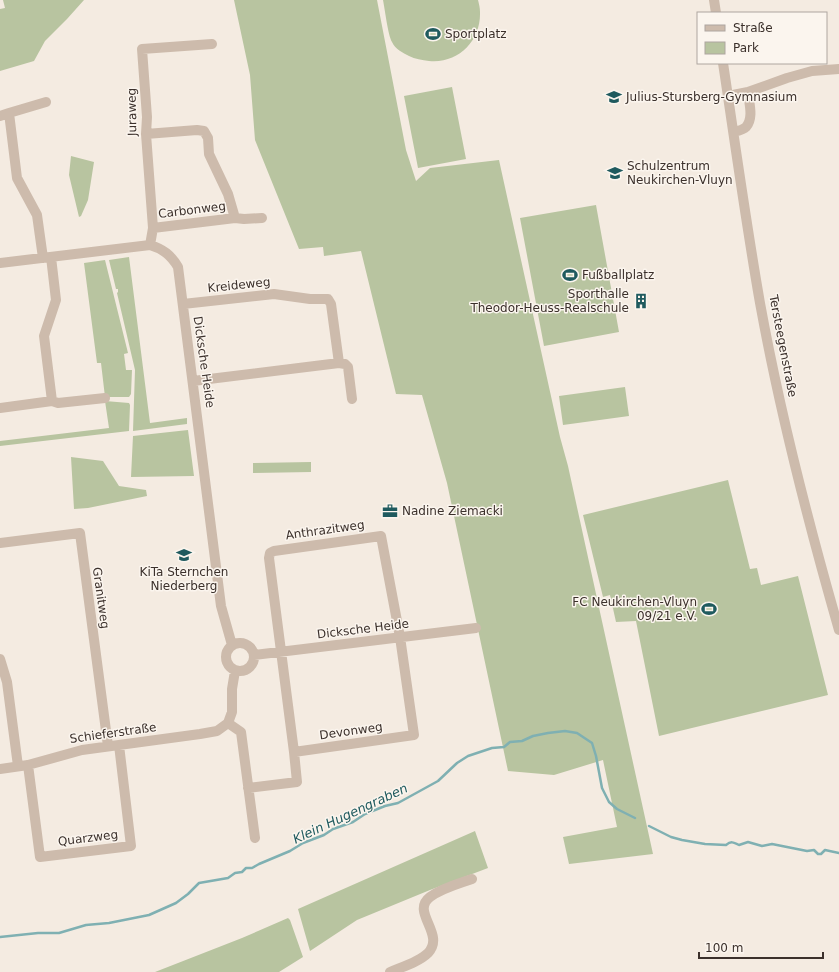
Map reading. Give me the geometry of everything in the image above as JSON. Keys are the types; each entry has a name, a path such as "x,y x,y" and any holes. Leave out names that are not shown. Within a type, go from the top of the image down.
{"street":[{"path":"714,0 716,12"},
{"name":"Juraweg","path":"150,245 153,228 142,50 212,44"},
{"name":"Tersteegenstraße","path":"723,64 760,302 778,392 800,487 839,630"},
{"path":"728,96 748,92 786,78 812,71 839,68"},
{"path":"734,132 745,128 750,119 748,92"},
{"path":"46,102 5,115 17,178 37,215 56,300 44,336 52,401"},
{"name":"Carbonweg","path":"146,134 197,130 204,131 208,138 209,154 228,194 235,218"},
{"name":"Carbonweg","path":"153,228 235,218 262,218"},
{"path":"0,263 150,245"},
{"name":"Dicksche Heide","path":"150,245 160,248 168,254 173,258 178,267 221,606 232,645"},
{"name":"Kreideweg","path":"183,304 274,294 310,299 328,299 331,304 338,363"},
{"path":"193,382 338,363 344,364 348,367 352,399"},
{"path":"0,408 52,401 58,403 105,398"},
{"name":"Granitweg","path":"0,543 80,533 108,746"},
{"name":"Anthrazitweg","path":"281,652 269,558 270,553 274,551 381,536 400,637"},
{"name":"Dicksche Heide","path":"254,655 476,628"},
{"name":"Devonweg","path":"294,752 414,735 400,637"},
{"path":"241,643 246,644 252,650 254,655 254,660 249,668 240,672 235,671 228,665 225,656 226,652 232,645 241,643"},
{"path":"248,788 297,782 281,652"},
{"path":"0,660 7,682 18,766"},
{"path":"235,671 232,688 232,712 228,723 241,732 254,838"},
{"name":"Schieferstraße","path":"0,769 28,765 75,751 216,731 228,723"},
{"name":"Quarzweg","path":"28,765 40,857 131,846 119,745"},
{"path":"390,972 423,957 429,952 434,938 423,909 425,902 429,897 441,890 472,879"}],"green space":[{"path":"3,0 84,0 45,41 34,61 0,71 0,9 5,8"},
{"path":"234,0 377,0 406,150 416,181 430,168 499,160 653,854 569,864 563,837 617,827 603,760 554,775 508,771 447,483 422,395 396,394 361,251 324,256 323,247 299,249 255,140 250,75"},
{"name":"Sportplatz","path":"383,0 478,0 480,12 477,32 466,48 449,59 429,61 414,58 399,50 392,42"},
{"path":"452,87 466,159 418,168 404,96"},
{"path":"71,156 94,162 88,200 81,216 79,217 69,175"},
{"name":"Fußballplatz","path":"596,205 619,332 544,346 520,218"},
{"path":"129,257 150,423 187,418 187,424 133,431 135,370 117,293 118,289 116,289 109,260"},
{"path":"105,260 128,353 124,354 126,370 132,370 131,394 129,397 105,397 101,363 97,363 84,263"},
{"path":"625,387 629,416 563,425 559,396"},
{"path":"105,401 129,403 129,431 0,446 0,441 109,428"},
{"path":"188,430 194,476 131,477 133,436"},
{"path":"71,457 103,461 119,486 146,490 147,496 88,508 74,509"},
{"path":"311,462 311,472 253,473 253,463"},
{"name":"FC Neukirchen-Vluyn 09/21 e.V.","path":"728,480 750,569 757,568 761,585 798,576 828,695 659,736 636,621 616,622 610,595 603,597 583,515"},
{"path":"475,831 488,868 357,920 310,951 298,909"},
{"path":"288,918 303,957 279,972 155,972 242,938"}],"waterway":[{"name":"Klein Hugengraben","path":"0,937 38,933 59,933 86,925 109,923 149,915 176,903 199,883 228,878 235,873 242,872 246,868 252,868 290,851 303,843 324,835 333,829 353,822 365,814 385,806 398,803 438,781 457,763 468,756 492,748 504,747 510,742 522,741 533,736 548,733 565,731 577,733 592,743 602,788 609,802 617,809 635,818"},
{"name":"Klein Hugengraben","path":"649,826 671,837 705,844 726,845 732,842 739,845 748,842 762,846 772,844 807,851 814,850 818,854 821,854 825,850 839,853"}],"place":[{"name":"Sportplatz","path":"433,34"},
{"name":"Julius-Stursberg-Gymnasium","path":"614,97"},
{"name":"Schulzentrum Neukirchen-Vluyn","path":"615,173"},
{"name":"Fußballplatz","path":"570,275"},
{"name":"Sporthalle Theodor-Heuss-Realschule","path":"641,301"},
{"name":"Nadine Ziemacki","path":"390,511"},
{"name":"KiTa Sternchen Niederberg","path":"184,555"},
{"name":"FC Neukirchen-Vluyn 09/21 e.V.","path":"709,609"}]}
